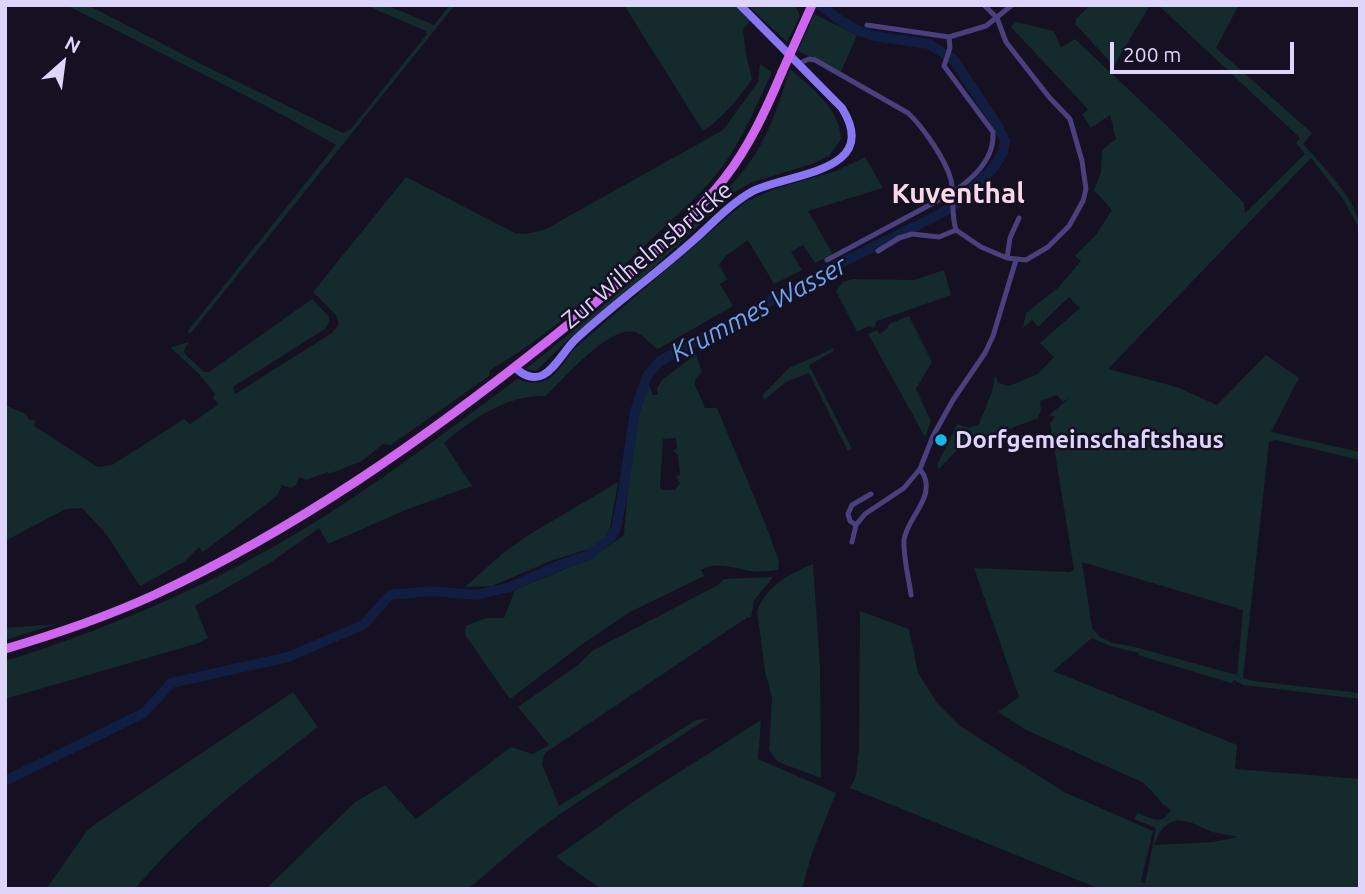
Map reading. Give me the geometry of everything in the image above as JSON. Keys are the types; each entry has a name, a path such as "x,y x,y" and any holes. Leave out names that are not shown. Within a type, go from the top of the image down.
{"main road":[{"path":"5,649 88,623 153,596 258,542 386,461 515,367 583,313 709,197 745,148 812,5"}],"street":[{"name":"Zur Wilhelmsbrücke","path":"515,367 530,377 547,373 575,340 739,200 763,187 822,170 843,157 849,147 851,135 846,114 838,102 800,63 793,50 740,5"},
{"path":"793,50 812,5"},
{"path":"800,63 809,59 816,60 908,113 943,161 950,178 956,230 981,247 1007,258 1016,260 1036,256 1069,226 1083,201 1086,189 1077,140 1070,119 1006,42 997,18 984,5"},
{"path":"867,24 950,37 978,30 1012,5"},
{"path":"827,261 952,193 984,165 993,138 990,125 944,66 950,48 950,37"},
{"path":"1007,258 1010,237 1019,218"},
{"path":"878,251 899,238 912,234 939,237 956,230"},
{"path":"852,542 856,525 865,514 904,488 920,469 933,436 993,336 1016,260"},
{"path":"911,596 904,540 926,494 925,480 920,469"},
{"path":"856,525 850,521 848,514 852,505 871,494"}],"green space":[{"path":"66,5 88,5 343,133 351,129 427,34 426,31 365,5 386,5 434,25 450,5 455,5 191,333 187,332 336,145 270,108"},
{"path":"624,5 735,5 750,21 743,30 752,79 730,107 703,131"},
{"path":"747,5 795,5 800,16 787,42"},
{"path":"1090,5 1150,5 1114,66 1075,24 1076,19"},
{"path":"1158,5 1239,5 1216,48 1312,133 1303,144 1347,196 1354,208 1360,230 1343,199 1311,158 1108,369 1177,387 1217,405 1266,355 1299,378 1271,432 1360,452 1360,460 1275,440 1269,442 1243,678 1360,693 1360,699 1243,685 1234,680 1231,683 1092,638 1053,671 1237,745 1235,769 1360,779 1360,889 1100,889 850,788 856,776 859,749 860,611 909,629 918,673 937,703 960,726 1064,792 1153,831 1141,881 1145,884 1156,828 1134,819 1138,813 1160,820 1171,810 1144,783 1026,730 998,712 1019,697 974,568 1070,572 1074,569 1050,423 1055,417 1049,415 1070,398 1063,402 1057,395 1040,401 1038,418 958,449 939,469 937,465 957,424 969,428 979,424 992,392 995,375 998,383 1009,386 1038,374 1054,357 1040,343 1080,308 1069,297 1038,327 1032,320 1023,328 1026,313 1059,287 1081,261 1075,256 1095,236 1112,210 1094,190 1101,172 1102,150 1116,139 1110,115 1091,128 1082,114 1088,110 1085,106 1011,27 1016,22 1054,31 1061,48 1075,39 1244,203 1245,213 1305,154 1296,143 1300,138","holes":["1082,562 1243,610 1237,675 1113,643 1100,637 1092,628","1178,820 1212,832 1238,837 1213,842 1154,845 1163,829"]},
{"path":"814,14 857,35 841,72 798,51"},
{"path":"760,64 772,72 761,96 730,156 700,192 579,306 536,340 490,370 489,376 391,445 383,444 362,461 329,474 328,472 306,480 299,477 296,485 290,488 282,485 277,496 203,552 199,547 184,562 140,586 107,535 82,508 66,509 5,541 5,405 26,414 29,420 35,420 34,426 98,467 112,465 184,419 190,424 219,404 213,398 215,394 198,373 172,347 189,342 184,350 185,354 204,372 209,372 312,299 329,317 325,329 233,387 235,394 332,333 339,324 336,315 313,292 406,177 515,233 544,230 723,130 758,82"},
{"path":"790,69 823,100 836,118 841,139 829,156 753,182 736,191 536,371 526,369 652,264 726,191 762,143 776,112"},
{"path":"865,157 883,188 808,211 833,254 815,263 803,245 791,252 802,270 774,284 748,240 719,264 727,280 720,284 733,306 658,349 641,335 630,331 618,334 577,364 546,396 518,399 491,410 444,443 472,486 408,509 328,544 319,528 270,563 195,606 208,638 199,643 5,699 5,661 142,611 273,547 367,488 517,379 537,382 552,377 574,349 745,202 774,189 836,171"},
{"path":"944,270 951,295 877,321 874,328 868,326 857,332 836,291 843,282 853,279 914,280"},
{"path":"909,316 932,362 916,389 931,421 925,437 868,334 877,330 880,334 889,324"},
{"path":"834,348 834,351 809,365 852,449 848,451 809,373 786,382 764,400 762,396 789,368"},
{"path":"696,354 702,372 696,378 695,385 705,408 717,408 772,542 779,561 778,570 707,567 701,570 704,576 630,612 510,699 465,635 466,626 486,618 504,618 515,590 594,557 624,535 638,415 649,385 653,395 658,395 657,388 663,379","holes":["676,438 677,448 673,451 678,455 680,475 676,477 680,483 675,490 663,490 660,488 663,439"]},
{"path":"618,482 606,538 589,549 553,560 492,586 465,587 503,553 527,536"},
{"path":"813,564 820,666 821,778 778,762 769,750 772,698 765,671 757,611 766,594 773,588 788,576"},
{"path":"771,577 754,600 751,618 748,617 545,753 542,764 559,806 696,720 707,719 539,829 468,889 266,889 355,802 385,785 416,819 511,747 533,754 549,745 518,707 578,665 592,651 718,585 724,579"},
{"path":"57,624 5,640 5,628"},
{"path":"293,692 318,727 199,823 135,889 46,889 87,831 95,824"},
{"path":"761,720 758,759 836,793 812,853 802,889 601,889 556,857 637,799"}],"waterway":[{"name":"Krummes Wasser","path":"5,781 144,713 171,683 288,657 363,625 390,595 432,591 476,595 510,587 589,555 609,540 616,529 635,411 647,376 660,361 837,265 940,214 960,201 995,166 1003,152 1005,141 999,128 953,59 929,44 874,36 857,30 820,5"}],"place":[{"name":"Dorfgemeinschaftshaus","path":"941,440"}],"district":[{"name":"Kuventhal","path":"958,194"}]}
